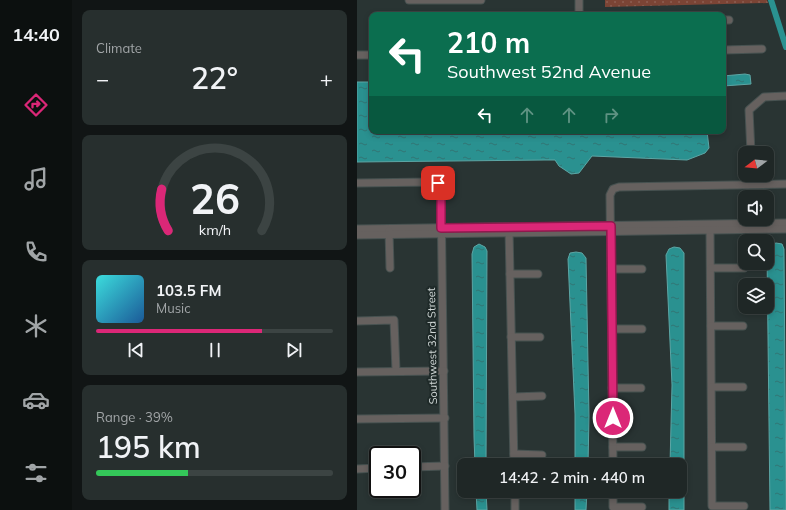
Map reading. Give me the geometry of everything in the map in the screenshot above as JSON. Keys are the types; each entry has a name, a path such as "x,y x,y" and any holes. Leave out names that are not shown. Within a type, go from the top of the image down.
{"street":[{"path":"409,0 481,0"},
{"path":"579,0 579,12"},
{"path":"726,50 762,49"},
{"path":"357,55 369,55"},
{"path":"751,146 749,110 764,97 786,96"},
{"name":"Southwest 32nd Street","path":"357,183 438,183 441,189 445,510"},
{"path":"613,458 610,195 613,189 619,187 786,184"},
{"path":"357,235 389,232 710,227 786,223"},
{"path":"710,227 786,229"},
{"path":"710,227 712,506 745,506"},
{"path":"357,229 389,232"},
{"path":"509,230 514,458"},
{"path":"389,232 390,268"},
{"path":"711,268 738,268"},
{"path":"611,269 642,269"},
{"path":"510,274 538,274"},
{"path":"357,321 394,320 396,371"},
{"path":"711,326 743,326"},
{"path":"612,329 642,329"},
{"path":"511,337 540,337"},
{"path":"357,372 444,371"},
{"path":"711,387 743,387"},
{"path":"613,388 641,388"},
{"path":"513,397 543,396"},
{"path":"357,419 445,418"},
{"path":"613,448 642,447"},
{"path":"712,448 743,447"},
{"path":"514,454 542,455"},
{"path":"421,467 445,466"},
{"path":"357,469 369,468"},
{"path":"515,498 515,510"},
{"path":"613,498 613,507 642,507"}],"shaded area":[{"path":"605,0 767,0 768,3 605,7"}],"water":[{"path":"750,75 751,84 726,86 726,76"},
{"path":"357,82 369,82 369,134 707,134 709,148 705,153 687,160 592,156 579,173 571,174 559,166 555,160 357,162"},
{"path":"479,244 485,247 487,251 486,458 475,458 472,254 474,247"},
{"path":"774,244 782,244 784,249 786,510 770,510 768,314 774,314 774,278 767,278 767,270 774,270"},
{"path":"674,247 680,248 684,253 684,458 670,458 672,385 666,255 669,249"},
{"path":"570,253 582,253 586,258 589,416 588,458 575,458 575,414 568,259"},
{"path":"476,498 486,498 487,510 477,510"},
{"path":"575,498 587,498 586,510 575,510"},
{"path":"669,498 684,498 684,510 669,510"}],"waterway":[{"path":"771,0 786,47"}],"route":[{"path":"438,183 441,189 441,228 611,226 613,418"}]}
